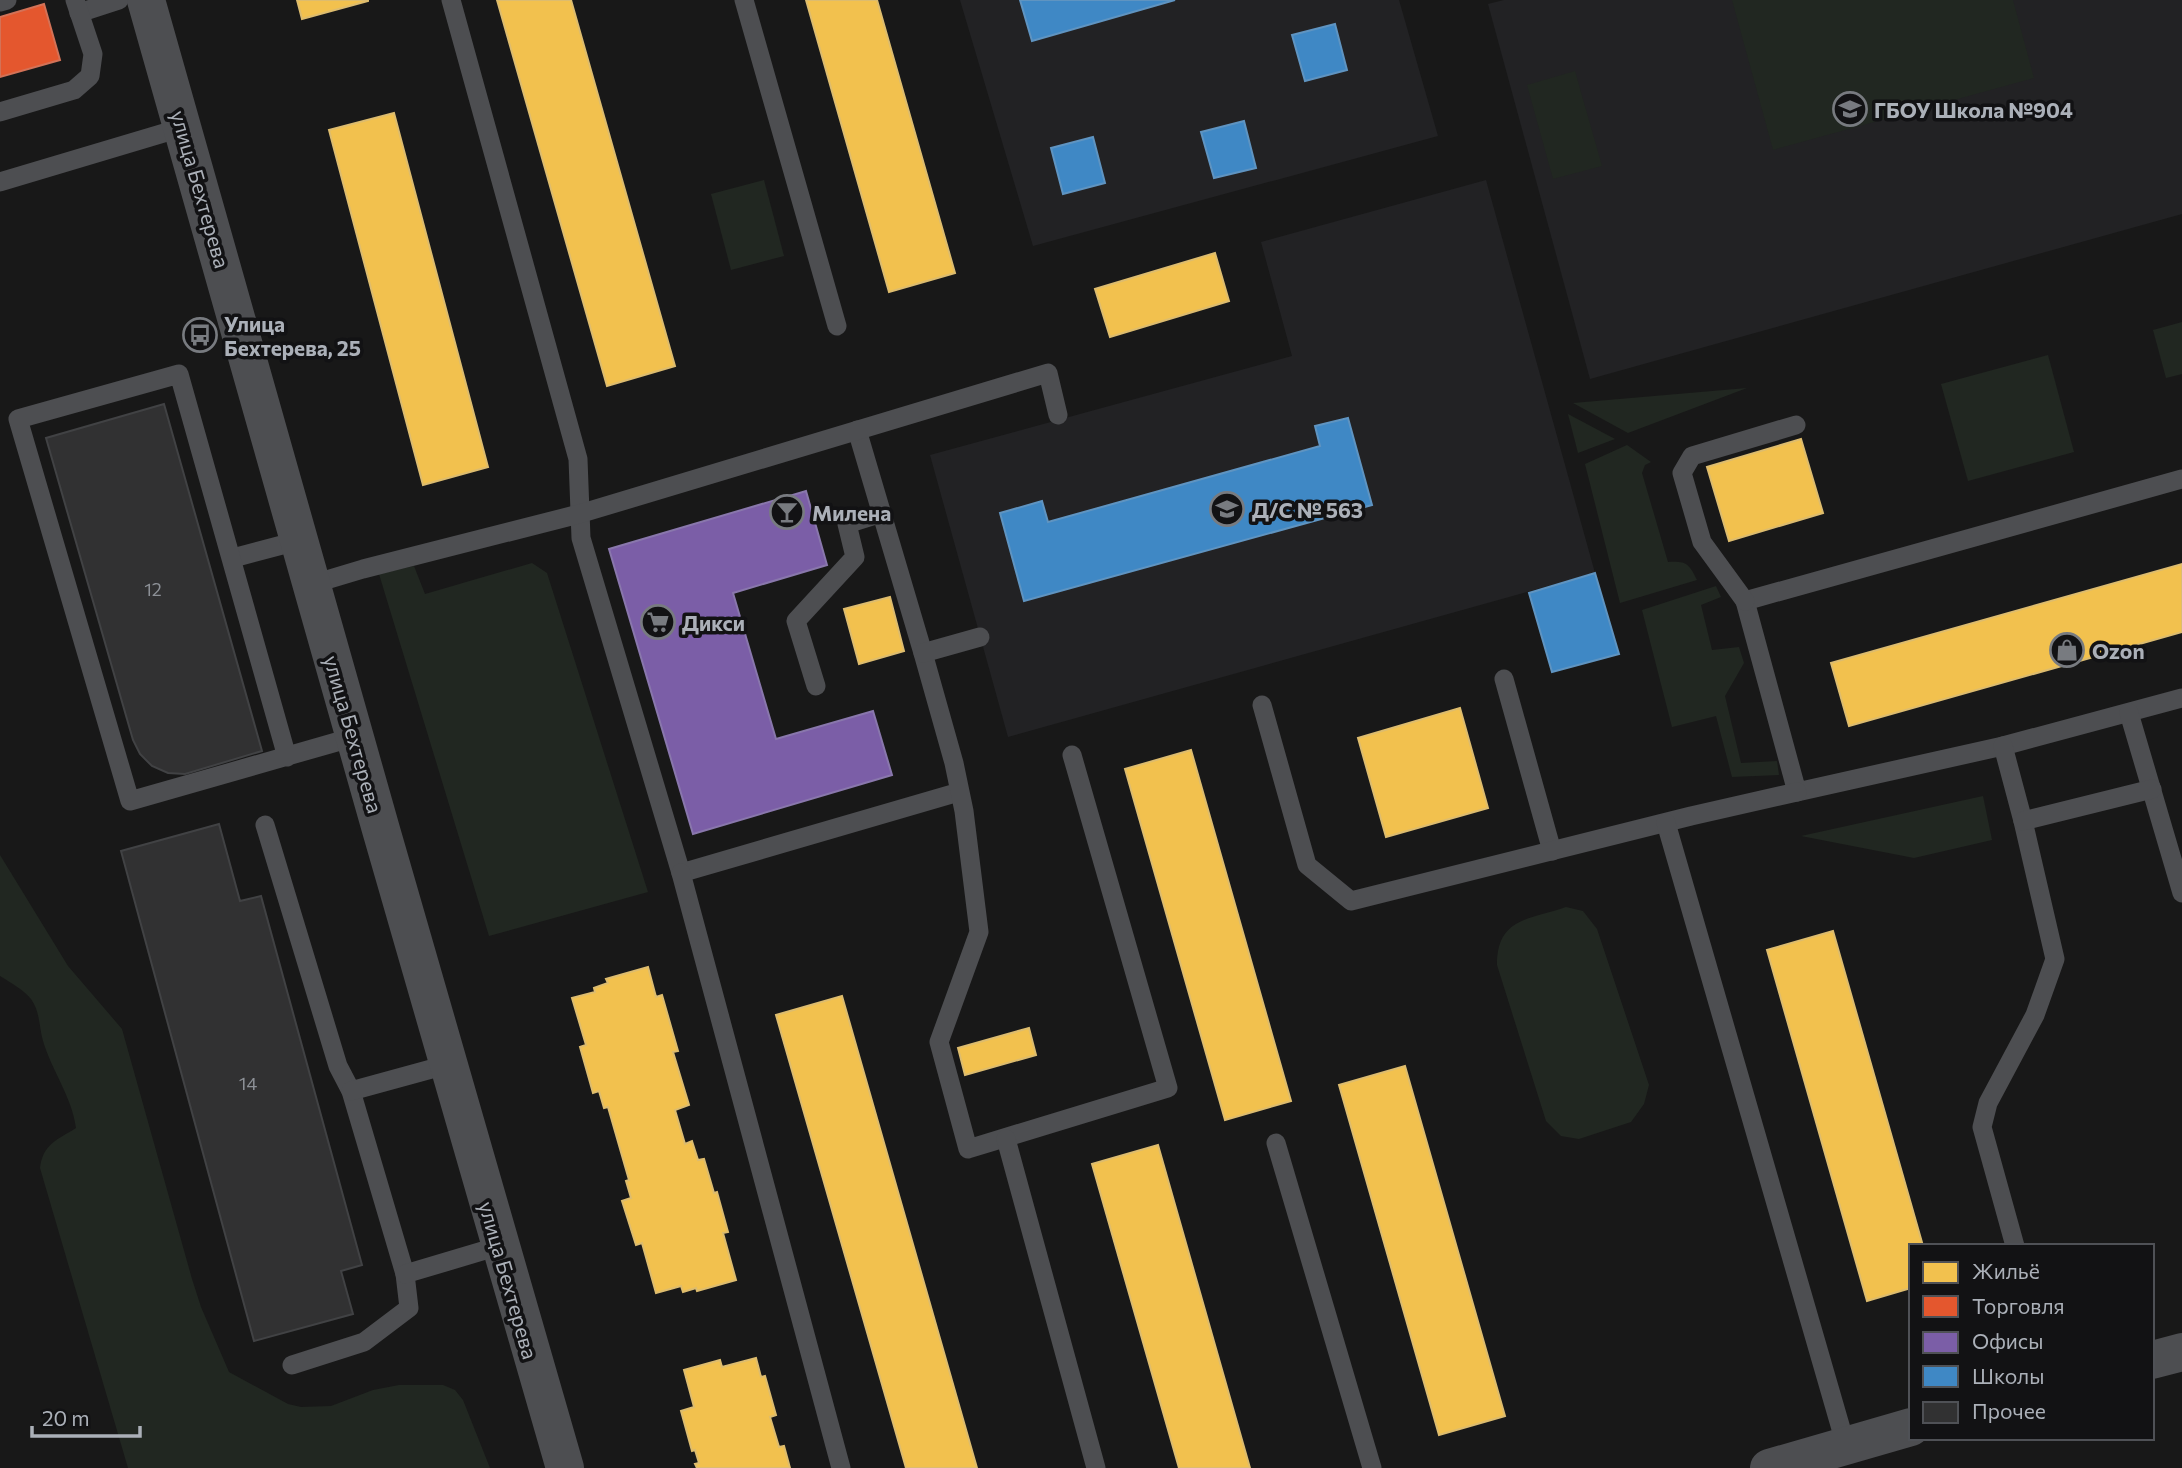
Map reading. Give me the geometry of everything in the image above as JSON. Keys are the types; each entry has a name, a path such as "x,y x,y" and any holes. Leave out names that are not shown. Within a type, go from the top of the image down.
{"street":[{"name":"улица Бехтерева","path":"146,0 301,540 446,1065 565,1468"},
{"path":"2154,1359 2182,1352"},
{"path":"1769,1468 1909,1428"}],"lane":[{"path":"0,2 7,0"},
{"path":"0,111 74,90 90,76 93,54 77,7 119,0"},
{"path":"451,0 578,459 581,538 681,873 841,1468"},
{"path":"744,0 837,326"},
{"path":"0,182 184,127"},
{"path":"313,584 579,514 1048,373 1058,415"},
{"path":"288,757 179,374 18,419 130,801 288,757 354,737"},
{"path":"1796,425 1692,456 1682,473 1702,542 1745,601 1797,792"},
{"path":"857,430 923,653 964,811 979,932 939,1042 968,1149 1168,1088 1072,755"},
{"path":"1745,601 2182,479"},
{"path":"816,686 796,621 855,557 847,524 882,513"},
{"path":"233,558 301,540"},
{"path":"923,653 980,638"},
{"path":"1504,679 1552,851"},
{"path":"1262,705 1307,865 1351,901 1797,792 2003,747 2182,698"},
{"path":"2129,713 2182,893"},
{"path":"2003,747 2055,959 2035,1016 1988,1103 1982,1127 2014,1244"},
{"path":"2023,821 2151,789"},
{"path":"681,873 960,792"},
{"path":"1666,823 1846,1446"},
{"path":"265,825 338,1066 351,1091 405,1274 409,1308 365,1342 292,1365"},
{"path":"351,1091 446,1065"},
{"path":"1006,1139 1096,1468"},
{"path":"1276,1143 1372,1468"},
{"path":"405,1274 499,1246"}],"shaded area":[{"path":"960,0 1399,0 1438,136 1033,246"},
{"name":"ГБОУ Школа №904","path":"1504,0 2182,0 2182,214 1590,379 1488,4"},
{"path":"1732,0 2013,0 2034,78 1773,150"},
{"path":"1575,71 1602,166 1553,179 1527,85"},
{"path":"764,180 784,256 731,270 711,194"},
{"path":"1486,180 1595,573 1008,737 930,455 1292,356 1261,242"},
{"path":"2182,322 2182,374 2166,378 2153,330"},
{"path":"2048,355 2074,452 1968,481 1941,384"},
{"path":"1747,388 1628,433 1573,403"},
{"path":"1568,414 1615,439 1578,453"},
{"path":"1627,445 1651,462 1645,465 1642,473 1668,562 1687,565 1697,580 1620,603 1585,464"},
{"path":"532,563 547,573 648,892 489,936 379,574 414,566 425,594"},
{"path":"1716,586 1721,597 1701,605 1712,650 1739,647 1744,663 1725,696 1741,763 1777,761 1779,775 1732,777 1716,716 1672,727 1642,610"},
{"path":"1983,796 1992,840 1914,858 1801,836"},
{"path":"0,855 68,966 122,1029 192,1279 229,1372 288,1404 301,1407 331,1406 373,1390 399,1385 443,1385 455,1390 463,1400 490,1468 128,1468 40,1168 48,1148 76,1128 70,1106 43,1041 34,1004 17,986 0,976"},
{"path":"1566,907 1583,911 1597,929 1649,1085 1644,1104 1631,1122 1579,1139 1561,1136 1546,1121 1497,965 1502,938 1509,929 1527,919"}],"building: Жильё":[{"path":"297,0 368,0 368,1 302,19"},
{"path":"497,0 571,0 675,366 607,386"},
{"path":"806,0 877,0 955,273 889,292"},
{"path":"394,113 488,467 423,485 329,130"},
{"path":"1215,253 1229,301 1110,337 1095,289"},
{"path":"1801,439 1823,513 1729,541 1707,467"},
{"path":"2182,564 2182,632 1849,726 1831,663"},
{"path":"890,597 904,651 859,664 844,609"},
{"path":"1460,708 1488,808 1386,837 1358,738"},
{"path":"1191,750 1291,1101 1225,1120 1125,769"},
{"path":"1833,931 1922,1244 1909,1244 1909,1289 1867,1301 1767,950"},
{"path":"648,967 656,997 662,995 678,1051 673,1052 689,1105 675,1110 685,1144 692,1141 698,1160 704,1159 714,1193 717,1192 728,1232 723,1233 736,1280 697,1291 696,1288 683,1292 681,1286 656,1293 642,1243 636,1245 622,1201 631,1198 626,1181 629,1180 608,1107 604,1108 599,1091 593,1093 580,1047 586,1045 572,998 595,992 594,988 608,983 606,979"},
{"path":"842,996 977,1468 906,1468 776,1015"},
{"path":"1029,1028 1036,1055 965,1075 958,1048"},
{"path":"1405,1066 1505,1416 1439,1435 1339,1085"},
{"path":"1158,1145 1250,1468 1179,1468 1092,1164"},
{"path":"756,1358 761,1377 765,1376 776,1415 770,1417 779,1447 784,1446 790,1468 697,1468 695,1464 699,1463 695,1450 692,1451 681,1411 694,1407 684,1370 720,1360 722,1367"}],"building: Торговля":[{"path":"44,4 60,60 0,77 0,17"}],"building: Офисы":[{"path":"806,491 827,565 733,593 776,739 873,711 892,775 693,834 609,549"}],"building: Школы":[{"path":"1020,0 1175,0 1032,41"},
{"path":"1335,24 1347,70 1305,81 1292,35"},
{"path":"1244,121 1256,168 1214,178 1201,132"},
{"path":"1093,137 1105,183 1063,194 1051,148"},
{"name":"Д/C № 563","path":"1348,418 1372,505 1024,601 1000,513 1042,501 1048,522 1320,446 1315,426"},
{"path":"1595,573 1619,654 1552,672 1529,593"}],"building: Прочее":[{"path":"164,404 262,751 185,774 168,773 152,766 140,754 133,740 46,438"},
{"path":"219,824 240,901 261,896 362,1265 341,1271 353,1314 254,1341 121,851"}],"place":[{"name":"ГБОУ Школа №904","path":"1850,109"},
{"name":"Улица Бехтерева, 25","path":"200,335"},
{"name":"Д/C № 563","path":"1227,509"},
{"name":"Милена","path":"787,512"},
{"name":"Дикси","path":"658,622"},
{"name":"Ozon","path":"2067,650"}]}
